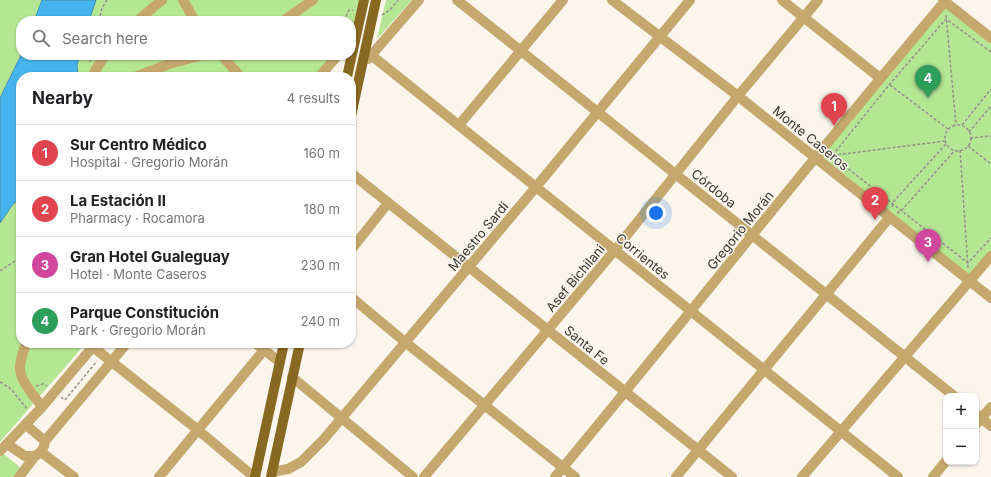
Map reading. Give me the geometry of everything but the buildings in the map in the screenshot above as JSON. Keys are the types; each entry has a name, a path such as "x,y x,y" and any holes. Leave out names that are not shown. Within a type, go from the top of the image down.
{"main road":[{"path":"356,30 364,0"},
{"path":"356,93 376,0 373,0"},
{"path":"348,72 350,60"},
{"path":"255,477 283,348"},
{"path":"272,474 299,348"}],"street":[{"path":"143,16 162,0"},
{"path":"184,0 192,16"},
{"path":"290,16 313,0"},
{"path":"362,67 419,0"},
{"name":"Córdoba","path":"457,0 950,393"},
{"path":"459,125 563,0"},
{"name":"Monte Caseros","path":"612,0 738,96 991,298"},
{"name":"Maestro Sardi","path":"272,474 288,469 301,462 324,440 690,0"},
{"path":"782,0 880,78"},
{"name":"Asef Bichilani","path":"424,477 615,250 738,96 818,0"},
{"path":"945,0 991,38"},
{"name":"Gregorio Morán","path":"555,477 945,0"},
{"path":"356,41 367,42"},
{"name":"Corrientes","path":"371,55 898,477"},
{"path":"95,72 102,60"},
{"path":"148,72 184,60"},
{"path":"226,60 236,72"},
{"path":"323,72 334,60"},
{"name":"Santa Fe","path":"356,177 732,477"},
{"path":"356,244 388,203"},
{"path":"676,477 889,218"},
{"path":"802,477 991,256"},
{"path":"356,300 405,342 576,477"},
{"path":"25,348 20,366 21,373 24,381 42,408"},
{"path":"74,477 38,454 25,456 3,448 42,408 92,348"},
{"path":"97,348 111,361 255,477"},
{"path":"19,477 44,446 45,440 123,348"},
{"path":"261,348 280,362"},
{"path":"159,477 264,350"},
{"path":"292,377 413,477"},
{"path":"979,418 991,407"},
{"path":"979,420 991,426"},
{"path":"26,425 45,440"},
{"path":"933,477 943,465"}],"path":[{"path":"100,16 102,8 107,0"},
{"path":"945,0 956,125"},
{"path":"946,19 991,52"},
{"path":"832,156 889,85 946,19"},
{"path":"880,78 948,130"},
{"path":"961,126 991,90"},
{"path":"969,132 991,106"},
{"path":"956,125 961,126 969,132 970,138 968,146 960,150 955,150 948,147 946,144 946,133 956,125"},
{"path":"970,138 991,136"},
{"path":"815,158 945,141"},
{"path":"889,218 894,201 946,144"},
{"path":"968,146 991,164"},
{"path":"889,218 902,210 955,150"},
{"path":"960,150 969,281"},
{"path":"832,156 968,263"},
{"path":"968,263 991,238"},
{"path":"0,271 16,260"},
{"path":"0,382 11,389 28,409 28,412"}],"green space":[{"path":"0,0 42,0 36,16 16,16 16,60 19,60 0,98"},
{"path":"96,0 359,0 356,16 91,16"},
{"path":"386,0 412,0 377,39"},
{"path":"945,2 991,39 991,254 969,281 815,158"},
{"path":"78,60 330,60 319,72 78,72"},
{"path":"16,202 16,348 82,348 0,442 0,223"},
{"path":"0,451 21,468 14,477 0,477"}],"water":[{"path":"42,0 96,0 91,16 36,16"},
{"path":"19,60 78,60 78,72 16,72 16,202 0,223 0,98"}],"place":[{"name":"Parque Constitución","path":"928,98"},
{"name":"Sur Centro Médico","path":"834,126"},
{"name":"La Estación II","path":"875,220"},
{"name":"Gran Hotel Gualeguay","path":"928,262"}]}
